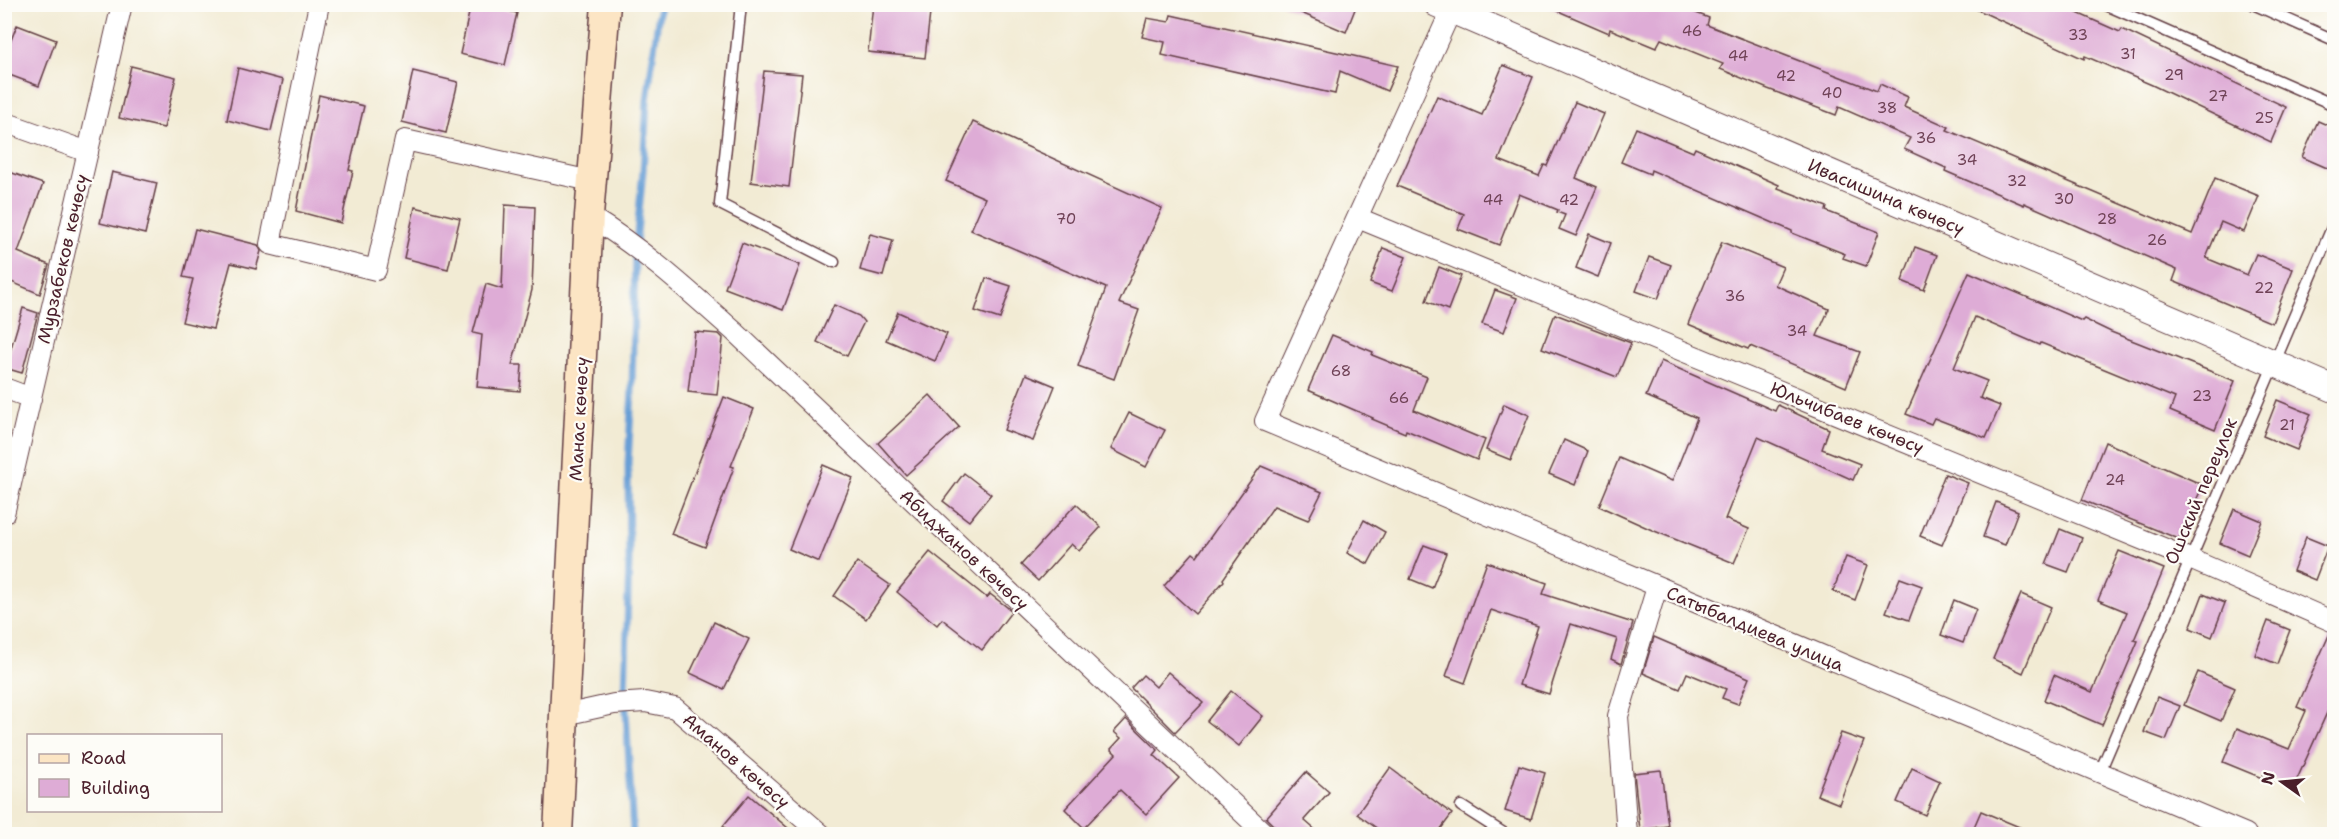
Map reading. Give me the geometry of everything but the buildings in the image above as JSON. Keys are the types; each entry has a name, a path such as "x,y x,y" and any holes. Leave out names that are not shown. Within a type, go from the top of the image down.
{"main road":[{"name":"Манас көчөсү","path":"558,834 591,181 606,4"}],"street":[{"name":"Мурзабеков көчөсү","path":"4,514 122,4"},
{"path":"319,4 270,244 376,270 405,140 591,181"},
{"path":"1358,218 1448,6"},
{"name":"Ивасишина көчөсү","path":"1448,6 2334,389"},
{"path":"4,122 88,152"},
{"name":"Абиджанов көчөсү","path":"589,216 662,267 736,333 1265,834"},
{"name":"Сатыбалдиева улица","path":"1358,218 1265,421 2236,833"},
{"name":"Юльчибаев көчөсү","path":"1358,218 2190,559 2334,622"},
{"path":"4,388 31,398"},
{"path":"1627,834 1618,716 1656,587"},
{"name":"Аманов көчөсү","path":"564,715 614,704 645,702 675,708 821,834"}],"lane":[{"path":"741,4 720,204 834,262"},
{"path":"2104,4 2334,105"},
{"path":"2253,4 2334,40"},
{"name":"Ошский переулок","path":"2099,774 2334,223"},
{"path":"1461,806 1505,834"}],"waterway":[{"path":"633,834 625,694 629,560 628,464 635,254 647,101 660,4"}]}
